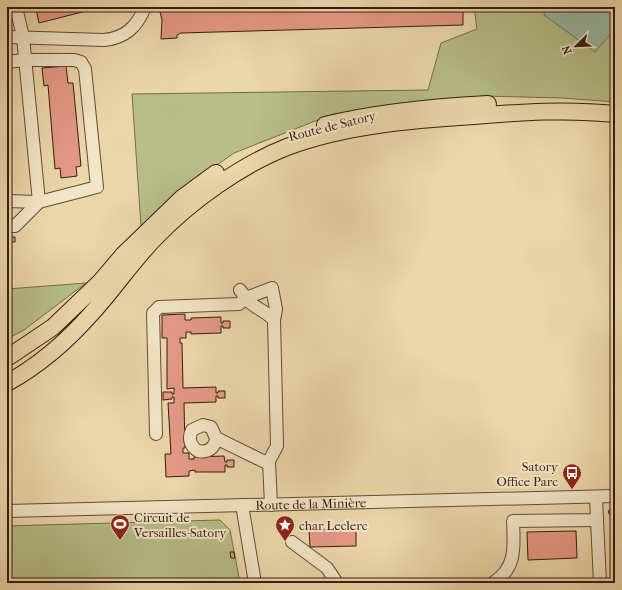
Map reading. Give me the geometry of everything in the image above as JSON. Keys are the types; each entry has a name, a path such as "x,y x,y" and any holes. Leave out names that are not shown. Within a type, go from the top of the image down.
{"main road":[{"name":"Route de Satory","path":"100,282 123,255 182,198 219,172 252,152 312,128 362,116 426,107 525,102 615,103"},
{"name":"Route de Satory","path":"119,278 157,236 189,207 225,181 286,148 316,138 364,127 429,119 528,112 615,114"},
{"path":"7,371 45,346 88,309 119,278"},
{"path":"7,383 40,361 69,336 92,314 119,278"},
{"path":"7,346 50,320 100,282"},
{"path":"7,358 53,327 100,282"}],"street":[{"path":"7,226 15,226 38,202 23,37 16,7"},
{"path":"7,37 104,40 115,39 125,34 135,26 145,7"},
{"path":"7,62 25,60 74,60 82,62 85,69 97,187 38,202 7,201"},
{"path":"243,294 272,288 276,309 274,320 277,446 269,464 271,505"},
{"path":"243,294 250,304 268,313 274,320"},
{"path":"156,434 153,313 159,307 239,304 243,294"},
{"path":"216,438 269,464"},
{"name":"Route de la Minière","path":"7,511 615,496"},
{"path":"596,497 600,583"},
{"path":"242,505 255,583"},
{"path":"493,583 498,580 511,565 514,549 513,521 597,520"},
{"path":"292,542 327,568 338,583"}],"green space":[{"path":"474,7 615,7 615,102 562,98 483,96 333,114 234,153 183,189 141,226 132,94 428,90 441,43 477,29"},
{"path":"86,283 24,330 7,339 7,289"},
{"name":"Circuit de Versailles-Satory","path":"220,520 230,530 240,583 7,583 7,526"}],"shaded area":[{"path":"545,7 615,7 615,29 595,52 544,15"}],"building":[{"path":"44,7 102,7 39,23 36,9"},
{"path":"162,7 463,7 463,25 181,33 177,35 177,38 161,39 162,20 160,12"},
{"path":"66,66 68,83 73,83 81,166 76,167 77,176 61,178 60,168 55,169 48,85 44,86 42,68"},
{"path":"9,237 15,237 15,242 8,242"},
{"path":"185,314 185,320 191,320 191,318 221,317 221,323 223,323 223,321 230,321 230,328 223,328 223,326 221,326 221,333 191,334 191,332 186,332 186,338 180,338 180,343 182,343 183,388 216,387 216,393 218,393 218,391 225,391 225,398 218,398 218,396 216,396 216,402 184,403 185,448 183,448 183,453 189,453 189,459 194,459 194,457 224,456 225,462 227,462 227,460 234,460 234,467 227,467 227,465 225,465 225,472 195,472 195,470 189,471 189,476 166,477 165,454 171,454 168,403 174,403 174,397 172,397 172,399 163,400 163,392 172,392 172,394 174,394 174,388 167,389 167,338 162,338 162,315"},
{"path":"612,508 615,509 615,515 612,516 609,515 608,512 609,509"},
{"path":"356,528 356,546 310,547 309,530"},
{"path":"576,531 577,558 528,560 527,532"},
{"path":"230,552 234,552 235,558 231,558"}],"place":[{"name":"Satory Office Parc","path":"572,490"},
{"name":"Circuit de Versailles-Satory","path":"120,541"},
{"name":"char Leclerc","path":"285,542"}]}
